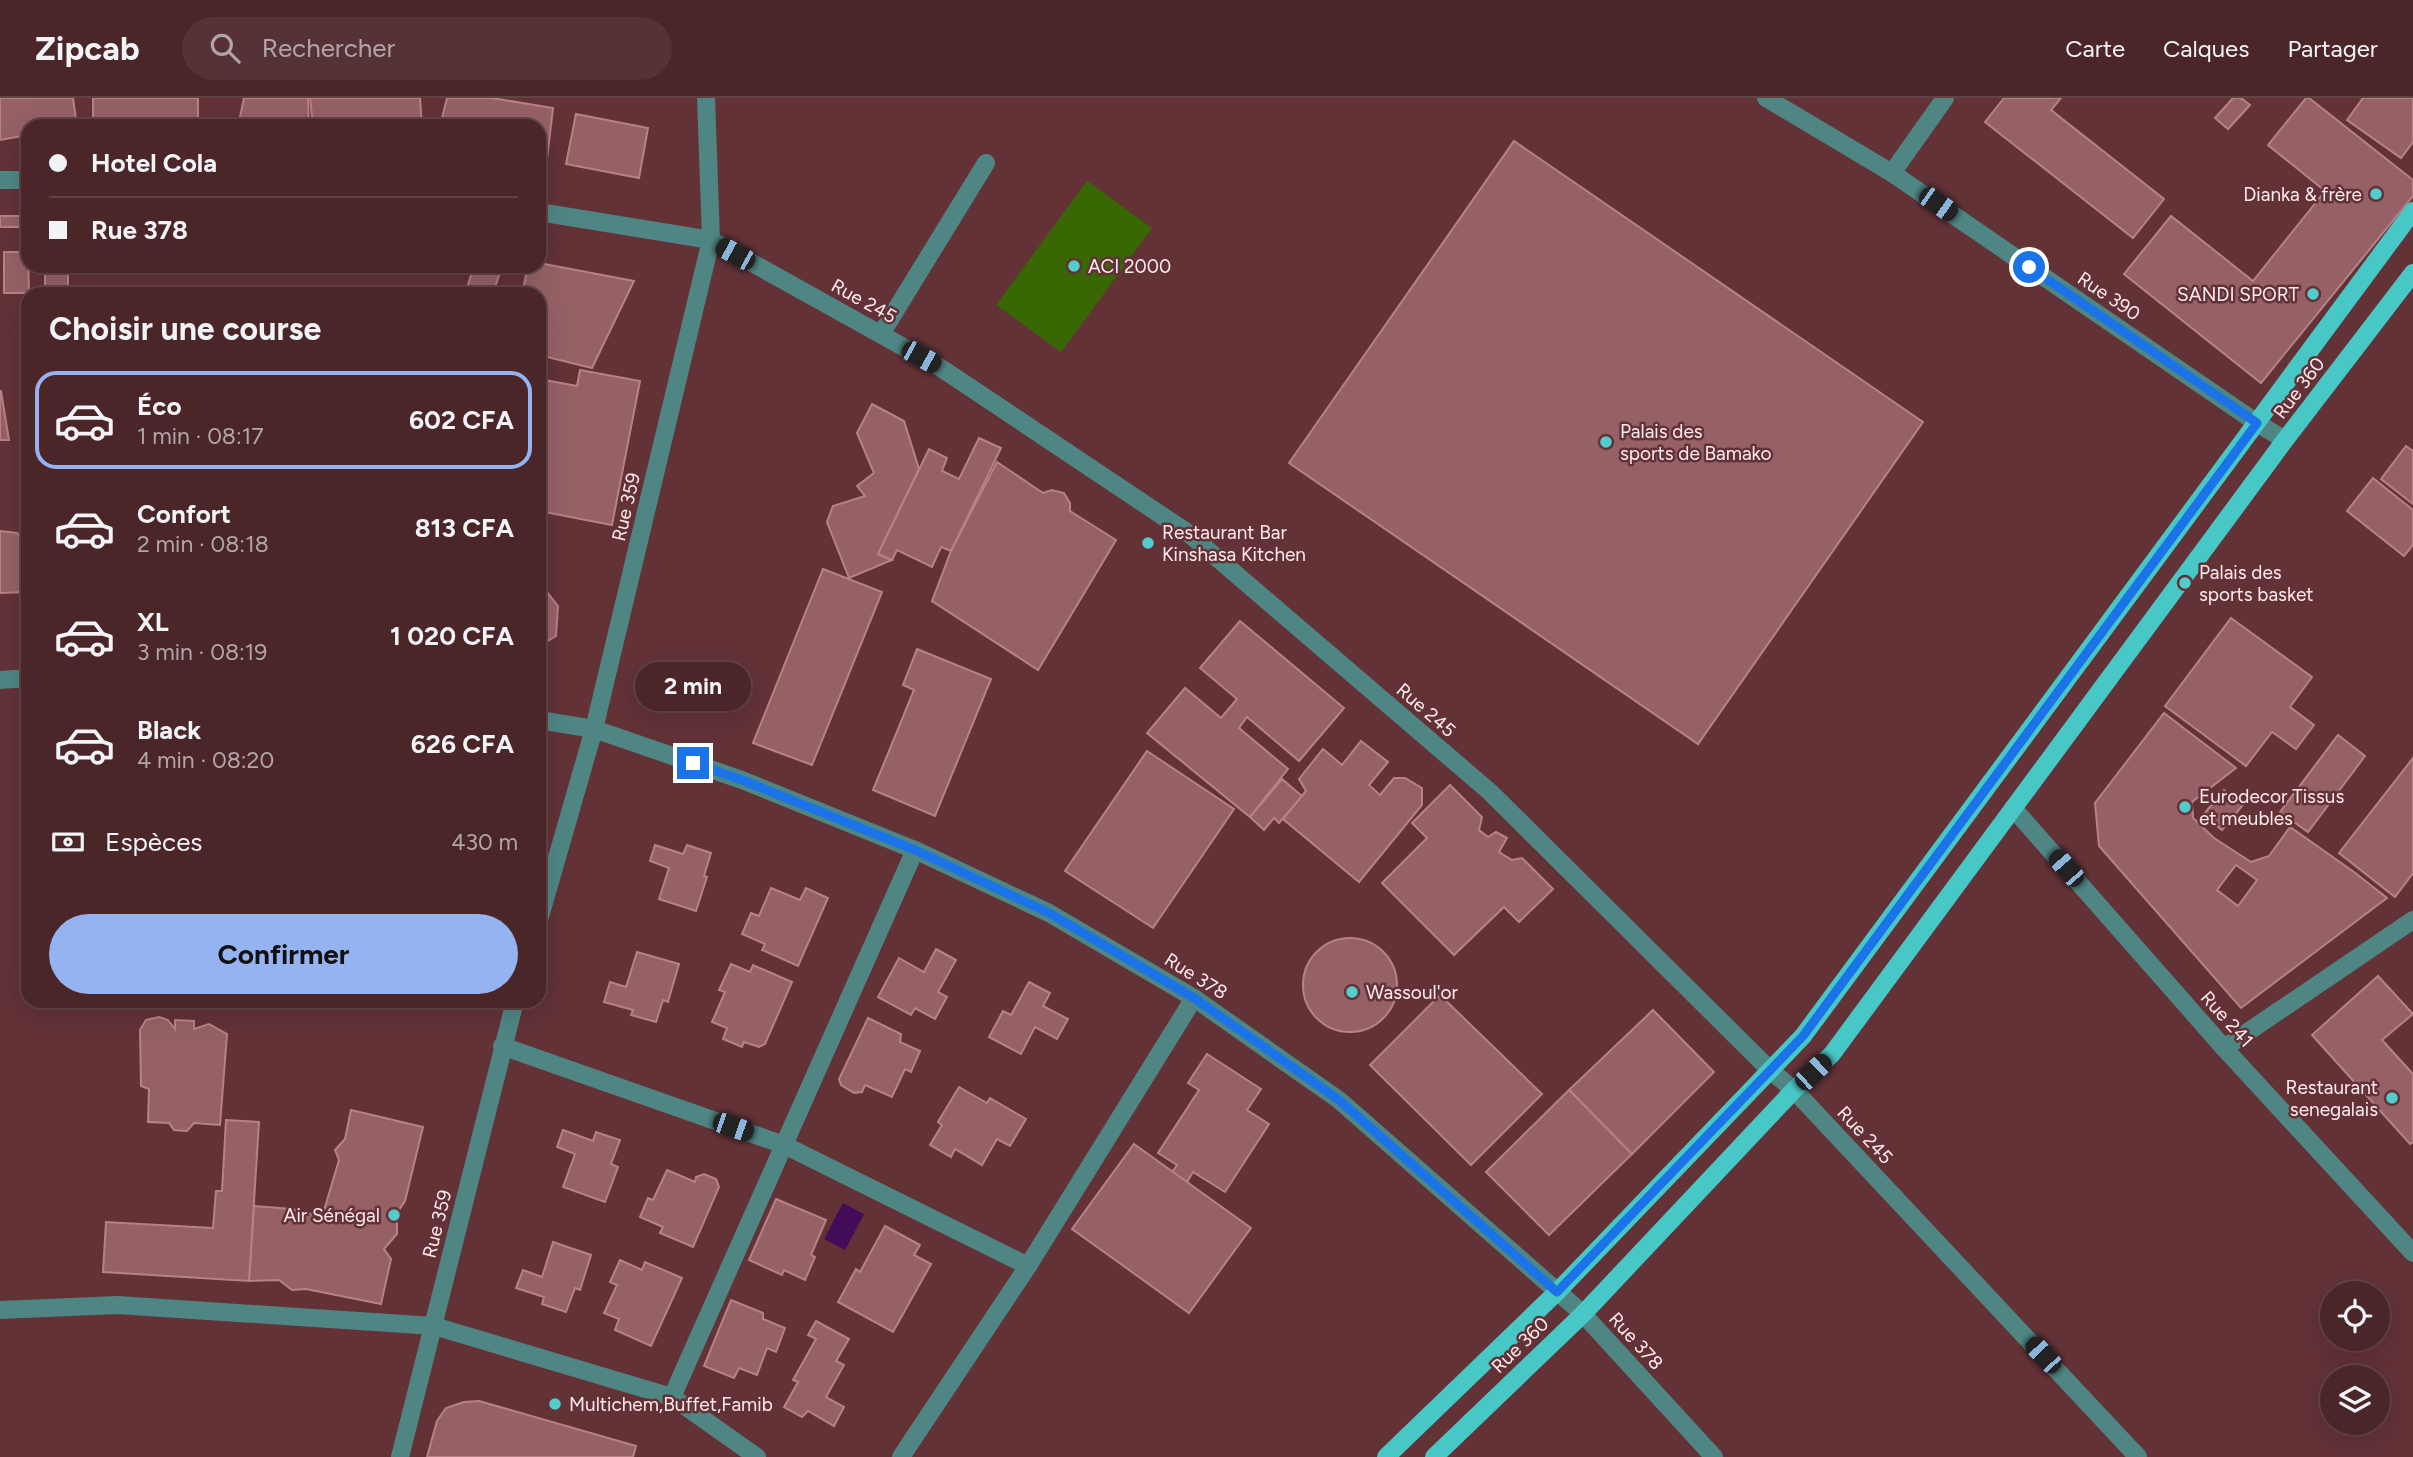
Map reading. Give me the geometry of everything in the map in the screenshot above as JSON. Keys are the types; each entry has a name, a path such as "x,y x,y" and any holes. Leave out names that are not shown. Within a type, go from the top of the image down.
{"main road":[{"path":"1386,1457 1557,1292 1803,1036 2413,211"},
{"name":"Rue 360","path":"1434,1457 1583,1314 1794,1090 1832,1054 2286,440 2413,273"}],"street":[{"name":"Rue 359","path":"546,896 594,729 711,240 706,98"},
{"name":"Rue 390","path":"1766,98 1892,173 2257,423 2286,440"},
{"path":"1892,173 1945,98"},
{"path":"881,334 986,163"},
{"path":"0,180 21,180"},
{"name":"Rue 245","path":"546,213 711,240 941,368 1188,533 1490,792 1770,1070 1794,1090 2138,1457"},
{"path":"0,680 21,678"},
{"name":"Rue 378","path":"546,721 594,729 742,780 915,850 1049,913 1194,998 1339,1100 1583,1314 1714,1457"},
{"name":"Rue 241","path":"2013,808 2224,1048 2413,1253"},
{"path":"672,1397 915,850"},
{"path":"2224,1048 2413,920"},
{"path":"901,1457 1028,1266 1194,998"},
{"name":"Rue 359","path":"400,1457 513,1008"},
{"path":"502,1046 784,1145 1028,1266"},
{"path":"0,1310 118,1306 434,1326 672,1397 757,1457"}],"green space":[{"name":"ACI 2000","path":"1087,181 1152,228 1061,352 996,305"}],"shaded area":[{"path":"843,1203 864,1214 845,1250 824,1239"}],"building":[{"path":"0,98 73,98 76,119 21,119 21,136 0,140"},
{"path":"93,98 198,98 198,119 93,119"},
{"path":"244,98 308,98 309,119 240,119"},
{"path":"310,98 420,98 422,119 312,119"},
{"path":"447,98 492,98 553,108 546,168 546,119 442,119"},
{"path":"2004,98 2061,98 2051,110 2164,199 2133,238 1985,122"},
{"path":"2233,98 2241,98 2250,105 2228,129 2215,118"},
{"path":"2306,98 2413,180 2413,196 2261,383 2124,274 2171,216 2253,281 2325,191 2268,145"},
{"path":"2363,98 2413,98 2413,142 2401,158 2347,120"},
{"path":"576,114 648,128 639,178 566,164"},
{"name":"Palais des sports de Bamako","path":"1514,141 1923,422 1698,744 1289,463"},
{"path":"0,216 21,216 21,227 0,227"},
{"path":"4,252 21,252 21,273 29,273 29,287 21,287 21,293 4,293"},
{"path":"546,264 634,281 592,368 546,357 546,287 524,287 526,273 546,273"},
{"path":"45,273 68,273 68,287 45,287"},
{"path":"472,273 500,273 495,287 467,287"},
{"path":"580,370 640,381 612,525 546,512 546,380 577,386"},
{"path":"1,391 9,440 0,440"},
{"path":"872,404 904,421 919,469 878,554 892,560 849,578 827,522 833,506 865,496 857,486 874,473 857,433"},
{"path":"979,438 1001,448 951,551 941,547 932,567 897,550 892,560 878,554 929,449 947,458 942,471 959,479"},
{"path":"2406,446 2413,451 2413,504 2381,479"},
{"path":"997,462 1043,493 1052,490 1064,493 1070,503 1070,511 1116,540 1038,670 932,601 951,551"},
{"path":"2373,478 2413,510 2413,545 2404,556 2347,511"},
{"path":"0,531 17,533 21,538 21,592 0,593"},
{"path":"823,569 882,592 812,765 753,743"},
{"path":"546,591 558,606 556,636 546,642"},
{"path":"2231,618 2312,677 2290,707 2314,725 2296,749 2272,732 2246,766 2165,706"},
{"path":"1240,621 1344,708 1299,761 1247,717 1239,728 1288,769 1250,817 1147,733 1185,688 1221,718 1237,699 1200,668"},
{"path":"917,649 991,679 935,816 873,790 914,690 903,685"},
{"path":"2164,713 2236,768 2192,802 2193,818 2214,838 2251,862 2269,856 2290,827 2387,898 2241,1008 2099,846 2095,803","holes":["2236,865 2257,880 2238,906 2217,890"]},
{"path":"2338,735 2365,756 2308,832 2280,812"},
{"path":"1361,741 1388,762 1369,785 1380,795 1394,778 1405,778 1422,788 1422,805 1359,882 1283,819 1306,791 1299,779 1323,749 1342,765"},
{"path":"1147,751 1234,809 1153,928 1065,871"},
{"path":"2413,758 2413,873 2395,897 2339,853"},
{"path":"1282,779 1302,796 1279,823 1274,818 1264,830 1250,817"},
{"path":"1450,785 1482,817 1479,830 1488,837 1496,832 1507,838 1499,852 1512,860 1522,858 1553,889 1519,922 1504,907 1454,955 1382,883 1427,838 1412,823"},
{"path":"2224,790 2243,805 2222,830 2203,815"},
{"path":"655,845 683,854 687,845 711,853 704,876 707,877 696,911 659,899 669,868 650,861"},
{"path":"771,888 800,900 806,888 828,898 798,966 762,950 765,944 742,934 751,913 759,916"},
{"path":"1350,938 1368,942 1383,952 1393,967 1397,985 1393,1003 1383,1018 1368,1028 1350,1032 1332,1028 1317,1018 1307,1003 1303,985 1307,967 1317,952 1332,942"},
{"path":"936,949 956,960 938,992 947,997 935,1019 915,1008 911,1015 878,997 899,958 924,972"},
{"path":"637,952 679,964 668,1002 663,1000 656,1022 631,1015 633,1010 604,1002 610,982 626,987"},
{"path":"731,964 750,972 753,965 792,982 765,1044 759,1047 744,1042 742,1047 723,1039 727,1028 712,1022 725,992 719,990"},
{"path":"2378,976 2413,1014 2382,1040 2413,1074 2413,1142 2410,1144 2312,1035"},
{"path":"1029,982 1050,993 1043,1006 1068,1019 1057,1039 1035,1027 1021,1054 989,1037 1003,1011 1011,1015"},
{"path":"1440,995 1542,1094 1471,1165 1370,1065"},
{"path":"1653,1010 1714,1072 1632,1154 1569,1090"},
{"path":"159,1017 168,1020 175,1029 175,1020 194,1021 194,1029 209,1024 227,1034 220,1125 194,1123 187,1131 174,1130 169,1123 148,1122 149,1089 141,1086 140,1030 146,1020"},
{"path":"868,1018 901,1034 900,1042 920,1051 911,1072 905,1069 892,1097 865,1085 862,1092 854,1093 841,1085 839,1079"},
{"path":"1207,1054 1261,1089 1247,1110 1269,1124 1225,1192 1193,1172 1187,1182 1172,1172 1177,1165 1158,1153 1199,1090 1188,1083"},
{"path":"959,1087 987,1103 990,1098 1026,1119 1010,1146 997,1139 982,1165 955,1149 951,1157 930,1145 942,1125 938,1122"},
{"path":"1569,1090 1632,1154 1549,1235 1486,1172"},
{"path":"351,1110 423,1127 405,1201 397,1213 397,1234 384,1249 391,1259 381,1304 306,1289 292,1290 279,1280 249,1281 254,1206 292,1209 322,1217 339,1160 335,1150 345,1139"},
{"path":"226,1120 259,1122 249,1281 103,1272 106,1222 213,1228 216,1191 222,1191"},
{"path":"563,1130 593,1141 596,1132 620,1140 611,1164 618,1167 605,1202 563,1187 575,1154 557,1147"},
{"path":"1134,1144 1251,1228 1189,1313 1072,1229"},
{"path":"667,1170 695,1182 696,1177 704,1174 716,1179 719,1187 693,1247 660,1233 663,1227 640,1217 648,1198 653,1200"},
{"path":"776,1199 826,1220 811,1255 815,1257 805,1280 784,1270 782,1275 749,1260"},
{"path":"885,1226 920,1245 914,1255 931,1264 893,1332 838,1302 856,1269 860,1272"},
{"path":"553,1242 591,1255 580,1290 575,1288 566,1312 542,1304 544,1297 516,1288 523,1270 542,1277"},
{"path":"620,1260 642,1270 645,1262 682,1278 651,1346 615,1330 619,1319 604,1313 617,1285 610,1282"},
{"path":"731,1300 763,1313 763,1319 785,1328 776,1352 767,1348 757,1375 739,1368 734,1378 704,1366"},
{"path":"816,1321 849,1339 836,1361 844,1365 826,1397 844,1407 834,1426 808,1411 802,1417 784,1407 798,1382 793,1380 816,1339 808,1335"},
{"path":"479,1401 636,1446 633,1457 427,1457 437,1421 446,1408 464,1402"}],"place":[{"name":"Dianka & frère","path":"2376,194"},
{"name":"ACI 2000","path":"1074,266"},
{"name":"SANDI SPORT","path":"2313,294"},
{"name":"Palais des sports de Bamako","path":"1606,442"},
{"name":"Restaurant Bar Kinshasa Kitchen","path":"1148,543"},
{"name":"Palais des sports basket","path":"2185,583"},
{"name":"Eurodecor Tissus et meubles","path":"2185,807"},
{"name":"Wassoul'or","path":"1352,992"},
{"name":"Restaurant senegalais","path":"2392,1098"},
{"name":"Air Sénégal","path":"394,1215"},
{"name":"Multichem,Buffet,Famib","path":"555,1404"}],"route":[{"path":"693,763 915,850 1049,913 1194,998 1339,1100 1557,1292 1803,1036 2257,423 2029,267"}]}
